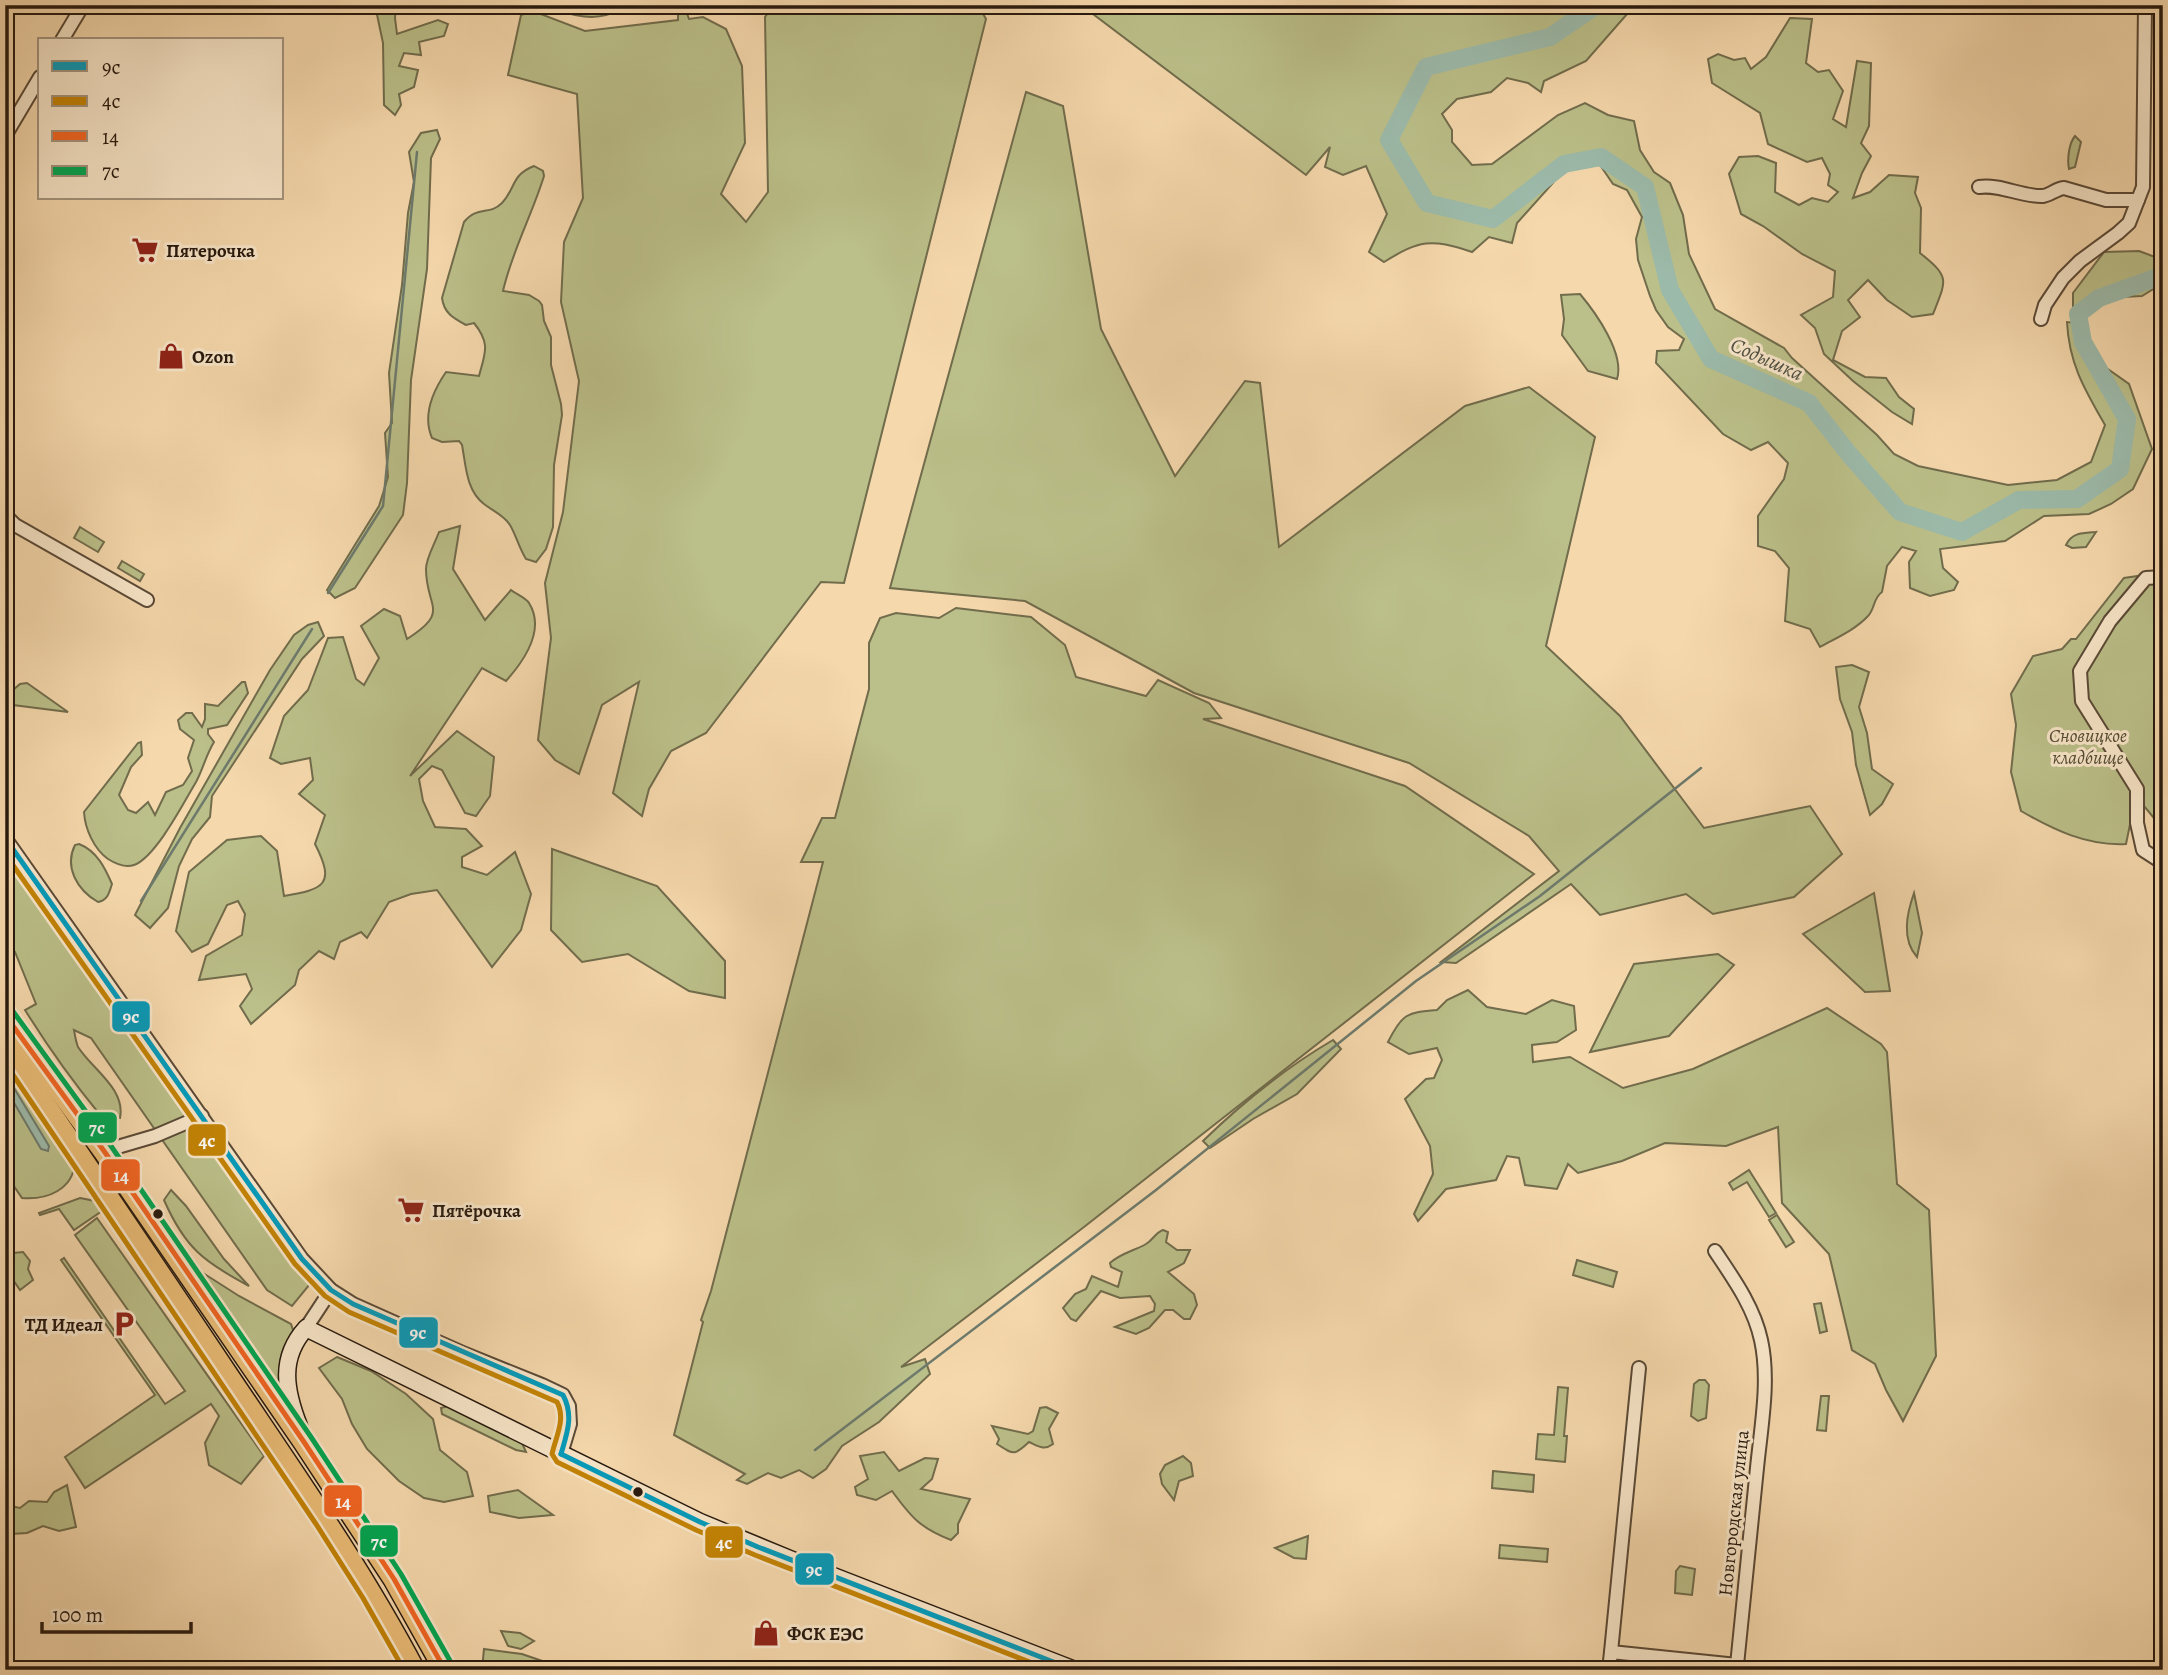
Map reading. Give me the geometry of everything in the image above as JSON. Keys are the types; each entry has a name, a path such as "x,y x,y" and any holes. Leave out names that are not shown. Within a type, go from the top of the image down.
{"highway":[{"path":"5,1015 104,1151 304,1442 394,1578 445,1670"},
{"path":"5,1047 112,1202 318,1512 390,1625 414,1670"}],"street":[{"path":"63,38 82,5"},
{"path":"2041,319 2045,305 2063,278 2080,261 2129,223 2143,187 2145,5"},
{"path":"5,136 38,80"},
{"path":"1979,187 2002,188 2039,196 2064,188 2106,200 2138,200"},
{"path":"5,515 15,525 147,600"},
{"path":"2163,577 2146,578 2110,621 2080,671 2082,701 2137,789 2137,823 2143,850 2163,863"},
{"path":"5,838 302,1259 331,1290 353,1304 563,1395 569,1406 570,1424 561,1454"},
{"path":"104,1151 155,1136 202,1116"},
{"name":"Новгородская улица","path":"1611,1652 1737,1665 1762,1420 1764,1361 1754,1318 1742,1292 1715,1251"},
{"path":"304,1442 295,1416 286,1371 288,1356 296,1339 331,1290"},
{"path":"306,1328 746,1542 1075,1670"},
{"path":"1609,1670 1639,1368"}],"green space":[{"path":"375,5 399,5 396,7 395,18 397,34 438,20 448,24 444,36 419,42 421,55 404,53 399,66 418,70 414,87 399,94 401,105 395,115 384,105 383,43"},
{"path":"550,5 619,5 618,10 610,14 593,17 566,13"},
{"path":"675,5 684,5 689,19 703,17 726,29 742,66 745,143 721,194 746,222 768,192 765,17 774,5 978,5 986,19 844,583 821,582 706,733 671,751 649,789 642,816 613,793 639,682 602,705 579,774 555,760 538,740 551,638 545,583 563,512 579,381 561,302 564,242 583,198 577,94 508,75 521,15 533,11 585,31 678,20"},
{"path":"1081,5 1635,5 1586,61 1544,81 1541,92 1528,83 1507,78 1491,92 1457,99 1442,114 1452,130 1452,142 1472,165 1492,164 1558,115 1585,103 1608,115 1634,121 1640,150 1654,172 1670,183 1683,215 1689,254 1715,309 1784,348 1894,454 1918,466 2008,485 2057,480 2091,462 2105,425 2075,364 2067,322 2076,323 2078,348 2129,384 2152,449 2133,489 2111,504 2089,514 2044,516 2005,541 1940,549 1943,568 1958,582 1954,590 1930,596 1910,588 1909,562 1916,551 1902,547 1887,566 1882,592 1868,616 1851,630 1820,647 1810,629 1785,621 1789,568 1775,551 1758,546 1758,516 1784,479 1788,463 1768,442 1751,450 1723,434 1656,363 1657,351 1679,350 1684,339 1668,327 1656,310 1638,260 1636,239 1642,217 1627,190 1613,184 1600,165 1600,157 1564,164 1553,183 1517,223 1512,243 1489,237 1472,252 1435,243 1417,245 1384,262 1369,252 1387,214 1366,166 1343,175 1325,167 1330,147 1306,175"},
{"path":"1790,18 1812,19 1806,63 1818,72 1829,70 1843,91 1833,119 1846,127 1857,61 1871,63 1869,126 1861,143 1871,156 1853,198 1870,192 1889,175 1918,177 1915,193 1921,208 1920,253 1937,268 1943,279 1933,314 1912,317 1887,300 1868,280 1848,300 1860,317 1842,331 1833,360 1865,377 1886,378 1899,397 1914,409 1912,424 1853,381 1824,354 1815,328 1801,315 1833,297 1835,271 1802,254 1741,214 1729,174 1739,157 1758,156 1776,163 1775,192 1799,205 1812,198 1828,202 1838,192 1828,185 1830,174 1822,158 1807,162 1768,144 1760,113 1712,83 1708,59 1718,54 1734,60 1745,58 1751,69 1766,57"},
{"path":"1026,92 1063,106 1101,329 1175,476 1245,381 1260,383 1279,547 1465,406 1529,387 1595,437 1546,646 1620,716 1704,828 1810,806 1842,854 1794,897 1713,914 1686,894 1600,915 1571,884 1456,963 1441,962 1559,871 1529,836 1409,763 1194,693 1025,601 890,588"},
{"path":"437,130 440,139 431,158 427,269 411,380 407,483 403,515 355,588 335,598 327,590 379,506 388,477 385,433 392,423 389,373 414,182 409,152 421,133"},
{"path":"2075,136 2081,142 2075,167 2069,169 2069,151"},
{"path":"534,166 543,171 544,176 503,291 529,295 542,305 544,321 551,337 551,365 561,404 562,415 554,465 553,527 546,549 536,562 526,559 508,522 484,504 474,492 459,441 442,442 432,438 428,421 433,395 446,372 479,376 485,355 483,337 474,323 466,325 453,317 445,308 442,298 464,222 474,214 493,209 502,203 521,173"},
{"path":"2139,251 2163,260 2163,289 2155,288 2142,296 2122,297 2073,313 2073,293 2104,252"},
{"path":"1580,294 1608,334 1617,358 1617,379 1588,371 1562,335 1564,319 1561,295"},
{"path":"460,526 453,569 485,620 511,590 529,603 534,613 534,635 519,665 506,681 482,668 410,776 457,731 494,757 490,796 476,816 465,813 442,770 432,766 419,779 423,801 435,827 466,829 482,846 462,857 462,867 487,875 515,852 531,894 521,930 492,967 437,890 411,894 389,902 367,938 361,932 340,942 334,959 319,951 299,970 295,985 251,1024 240,1006 252,989 246,974 199,980 206,956 242,935 245,914 238,901 227,905 208,944 192,952 176,931 189,872 227,840 261,836 277,851 284,896 309,891 322,883 325,868 315,844 325,815 299,794 313,780 310,758 281,764 270,758 284,716 308,690 328,638 343,637 356,679 364,685 379,658 361,626 384,609 400,616 407,639 429,622 433,608 427,582 427,560 439,532"},
{"path":"80,527 104,542 98,552 74,538"},
{"path":"2096,532 2086,547 2072,548 2066,545 2075,535"},
{"path":"122,561 144,574 140,581 118,568"},
{"name":"Сновицкое кладбище","path":"2151,574 2163,578 2163,829 2144,806 2134,805 2126,844 2084,839 2058,830 2021,811 2011,772 2016,725 2011,694 2033,656 2062,649 2071,639 2076,639 2124,578"},
{"path":"956,608 1031,617 1065,645 1076,677 1146,696 1158,680 1209,703 1221,718 1203,719 1405,786 1534,874 901,1367 925,1359 930,1374 879,1422 842,1446 826,1469 813,1478 799,1470 781,1478 768,1473 747,1484 737,1480 745,1474 674,1435 703,1322 701,1320 711,1291 823,862 801,862 822,818 835,818 869,689 869,643 880,618 896,613 939,618"},
{"path":"318,622 324,636 302,659 212,796 210,817 192,839 179,866 168,908 150,928 135,915 180,828 270,670 294,635 308,625"},
{"path":"1852,665 1869,672 1859,707 1867,733 1872,769 1893,784 1882,804 1870,815 1856,765 1852,732 1840,699 1836,667"},
{"path":"245,682 248,693 227,725 208,729 214,742 196,782 160,840 134,865 121,865 108,859 98,850 91,838 84,812 141,742 142,755 131,767 119,795 128,810 136,813 148,802 155,815 166,792 183,785 192,771 188,758 194,740 180,729 178,720 186,713 192,713 202,727 205,704 218,706"},
{"path":"27,683 68,712 13,705 6,696 20,684"},
{"path":"79,844 96,856 112,884 104,900 98,902 91,897 74,877 72,853 75,845"},
{"path":"5,846 121,1004 310,1284 292,1306 267,1290 91,1038 74,1030 78,1047 118,1098 120,1118 101,1116 61,1064 25,1010 36,1004 15,952 5,941"},
{"path":"552,849 657,886 725,961 725,998 689,991 628,954 582,962 551,930"},
{"path":"1874,893 1890,991 1865,992 1803,934"},
{"path":"1914,893 1922,933 1917,957 1907,934 1909,909"},
{"path":"1718,954 1734,965 1669,1036 1590,1052 1634,964"},
{"path":"1468,990 1487,1007 1526,1014 1552,1000 1574,1006 1576,1030 1557,1042 1532,1045 1533,1062 1570,1057 1623,1088 1693,1069 1827,1008 1881,1044 1887,1052 1897,1184 1929,1210 1936,1356 1903,1421 1875,1364 1852,1350 1829,1254 1782,1203 1778,1127 1726,1146 1665,1143 1622,1161 1578,1173 1568,1164 1557,1189 1525,1185 1519,1158 1507,1156 1496,1180 1446,1189 1418,1221 1414,1214 1433,1174 1430,1146 1405,1099 1426,1079 1434,1078 1442,1060 1437,1048 1409,1054 1388,1042 1397,1025 1406,1016 1437,1010 1447,1000"},
{"path":"1333,1040 1341,1049 1297,1094 1210,1148 1203,1141 1265,1086"},
{"path":"5,1064 75,1162 69,1180 49,1195 22,1198 5,1173"},
{"path":"1749,1170 1776,1213 1769,1217 1747,1182 1733,1190 1729,1183"},
{"path":"171,1190 186,1206 224,1259 249,1286 208,1261 188,1242 164,1200"},
{"path":"80,1198 95,1201 102,1211 74,1230 59,1209 40,1215 39,1213"},
{"path":"5,1206 13,1210 14,1231 5,1240"},
{"path":"1777,1215 1794,1242 1786,1247 1769,1220"},
{"path":"97,1218 264,1456 241,1484 209,1465 205,1443 219,1416 211,1404 85,1488 65,1457 155,1395 61,1260 64,1258 165,1404 185,1391 75,1235"},
{"path":"1163,1230 1168,1232 1166,1242 1177,1250 1190,1250 1184,1263 1168,1272 1194,1294 1197,1305 1190,1319 1184,1319 1173,1310 1165,1310 1149,1328 1136,1334 1115,1327 1154,1311 1155,1304 1150,1296 1120,1298 1101,1291 1076,1321 1071,1319 1063,1308 1075,1294 1086,1289 1092,1276 1118,1287 1122,1272 1111,1267 1110,1263 1146,1244"},
{"path":"5,1245 13,1253 23,1252 30,1261 28,1269 33,1280 20,1290 5,1268"},
{"path":"1577,1260 1617,1272 1613,1287 1573,1275"},
{"path":"203,1273 291,1324 294,1333 285,1346 280,1361 283,1392"},
{"path":"1821,1303 1827,1331 1820,1333 1814,1304"},
{"path":"337,1357 371,1371 406,1394 433,1419 440,1450 467,1472 473,1496 444,1502 424,1498 399,1481 367,1449 352,1424 342,1399 319,1368"},
{"path":"1705,1380 1709,1385 1706,1418 1698,1421 1691,1416 1694,1384"},
{"path":"1558,1387 1568,1388 1565,1462 1536,1459 1538,1434 1554,1435"},
{"path":"1821,1396 1829,1396 1826,1431 1817,1430"},
{"path":"448,1406 522,1443 526,1452 516,1450 442,1414 441,1408"},
{"path":"1046,1407 1058,1413 1049,1429 1053,1444 1044,1447 1029,1442 1014,1452 997,1444 999,1439 992,1426 1028,1434 1033,1431 1040,1408"},
{"path":"884,1452 899,1471 925,1458 938,1459 932,1479 921,1489 970,1499 958,1524 958,1533 951,1540 917,1521 892,1491 876,1500 857,1495 855,1487 868,1479 860,1456"},
{"path":"1183,1456 1191,1463 1193,1476 1179,1481 1174,1500 1162,1484 1160,1474 1165,1465"},
{"path":"1493,1471 1534,1475 1533,1492 1492,1488"},
{"path":"67,1485 76,1527 59,1531 43,1526 27,1533 11,1534 5,1527 5,1505 20,1508 29,1501 47,1502 54,1492"},
{"path":"518,1490 553,1515 519,1518 490,1512 488,1496"},
{"path":"1308,1536 1306,1559 1294,1558 1275,1548"},
{"path":"1500,1545 1548,1549 1547,1562 1499,1558"},
{"path":"1680,1566 1695,1569 1692,1595 1675,1593 1676,1571"},
{"path":"501,1631 520,1633 534,1641 521,1649 508,1646"},
{"path":"484,1649 522,1654 548,1663 546,1670 482,1670"}],"shaded area":[{"path":"8,1086 14,1088 49,1146 48,1151 41,1149 6,1089"}],"waterway":[{"name":"Содышка","path":"1597,5 1550,37 1426,67 1389,140 1427,203 1493,219 1564,164 1601,157 1645,187 1670,290 1711,359 1809,403 1900,512 1962,532 2019,500 2077,499 2120,469 2127,419 2083,342 2078,314 2099,298 2158,277 2163,279"},
{"path":"328,593 383,506 417,152"},
{"path":"141,901 312,629"},
{"path":"815,1450 1156,1190 1416,981 1540,896 1701,768"}],"transit line":[{"name":"9с","path":"5,838 302,1259 331,1290 353,1304 563,1395 569,1417 561,1454"},
{"name":"4с","path":"5,854 295,1264 325,1296 349,1312 557,1402 561,1415 552,1454 557,1462 696,1530 755,1555 1050,1670"},
{"name":"7с","path":"12,1010 111,1146 311,1437 401,1574 453,1666"},
{"name":"14","path":"5,1015 104,1151 304,1442 394,1579 445,1670"},
{"name":"4с","path":"5,1063 316,1524 404,1670"},
{"name":"9с","path":"561,1454 700,1522 758,1547 1074,1670"}],"place":[{"name":"Пятерочка","path":"145,250"},
{"name":"Ozon","path":"171,356"},
{"name":"Пятёрочка","path":"411,1210"},
{"name":"ТД Идеал","path":"124,1324"},
{"name":"ФСК ЕЭС","path":"766,1633"}]}
